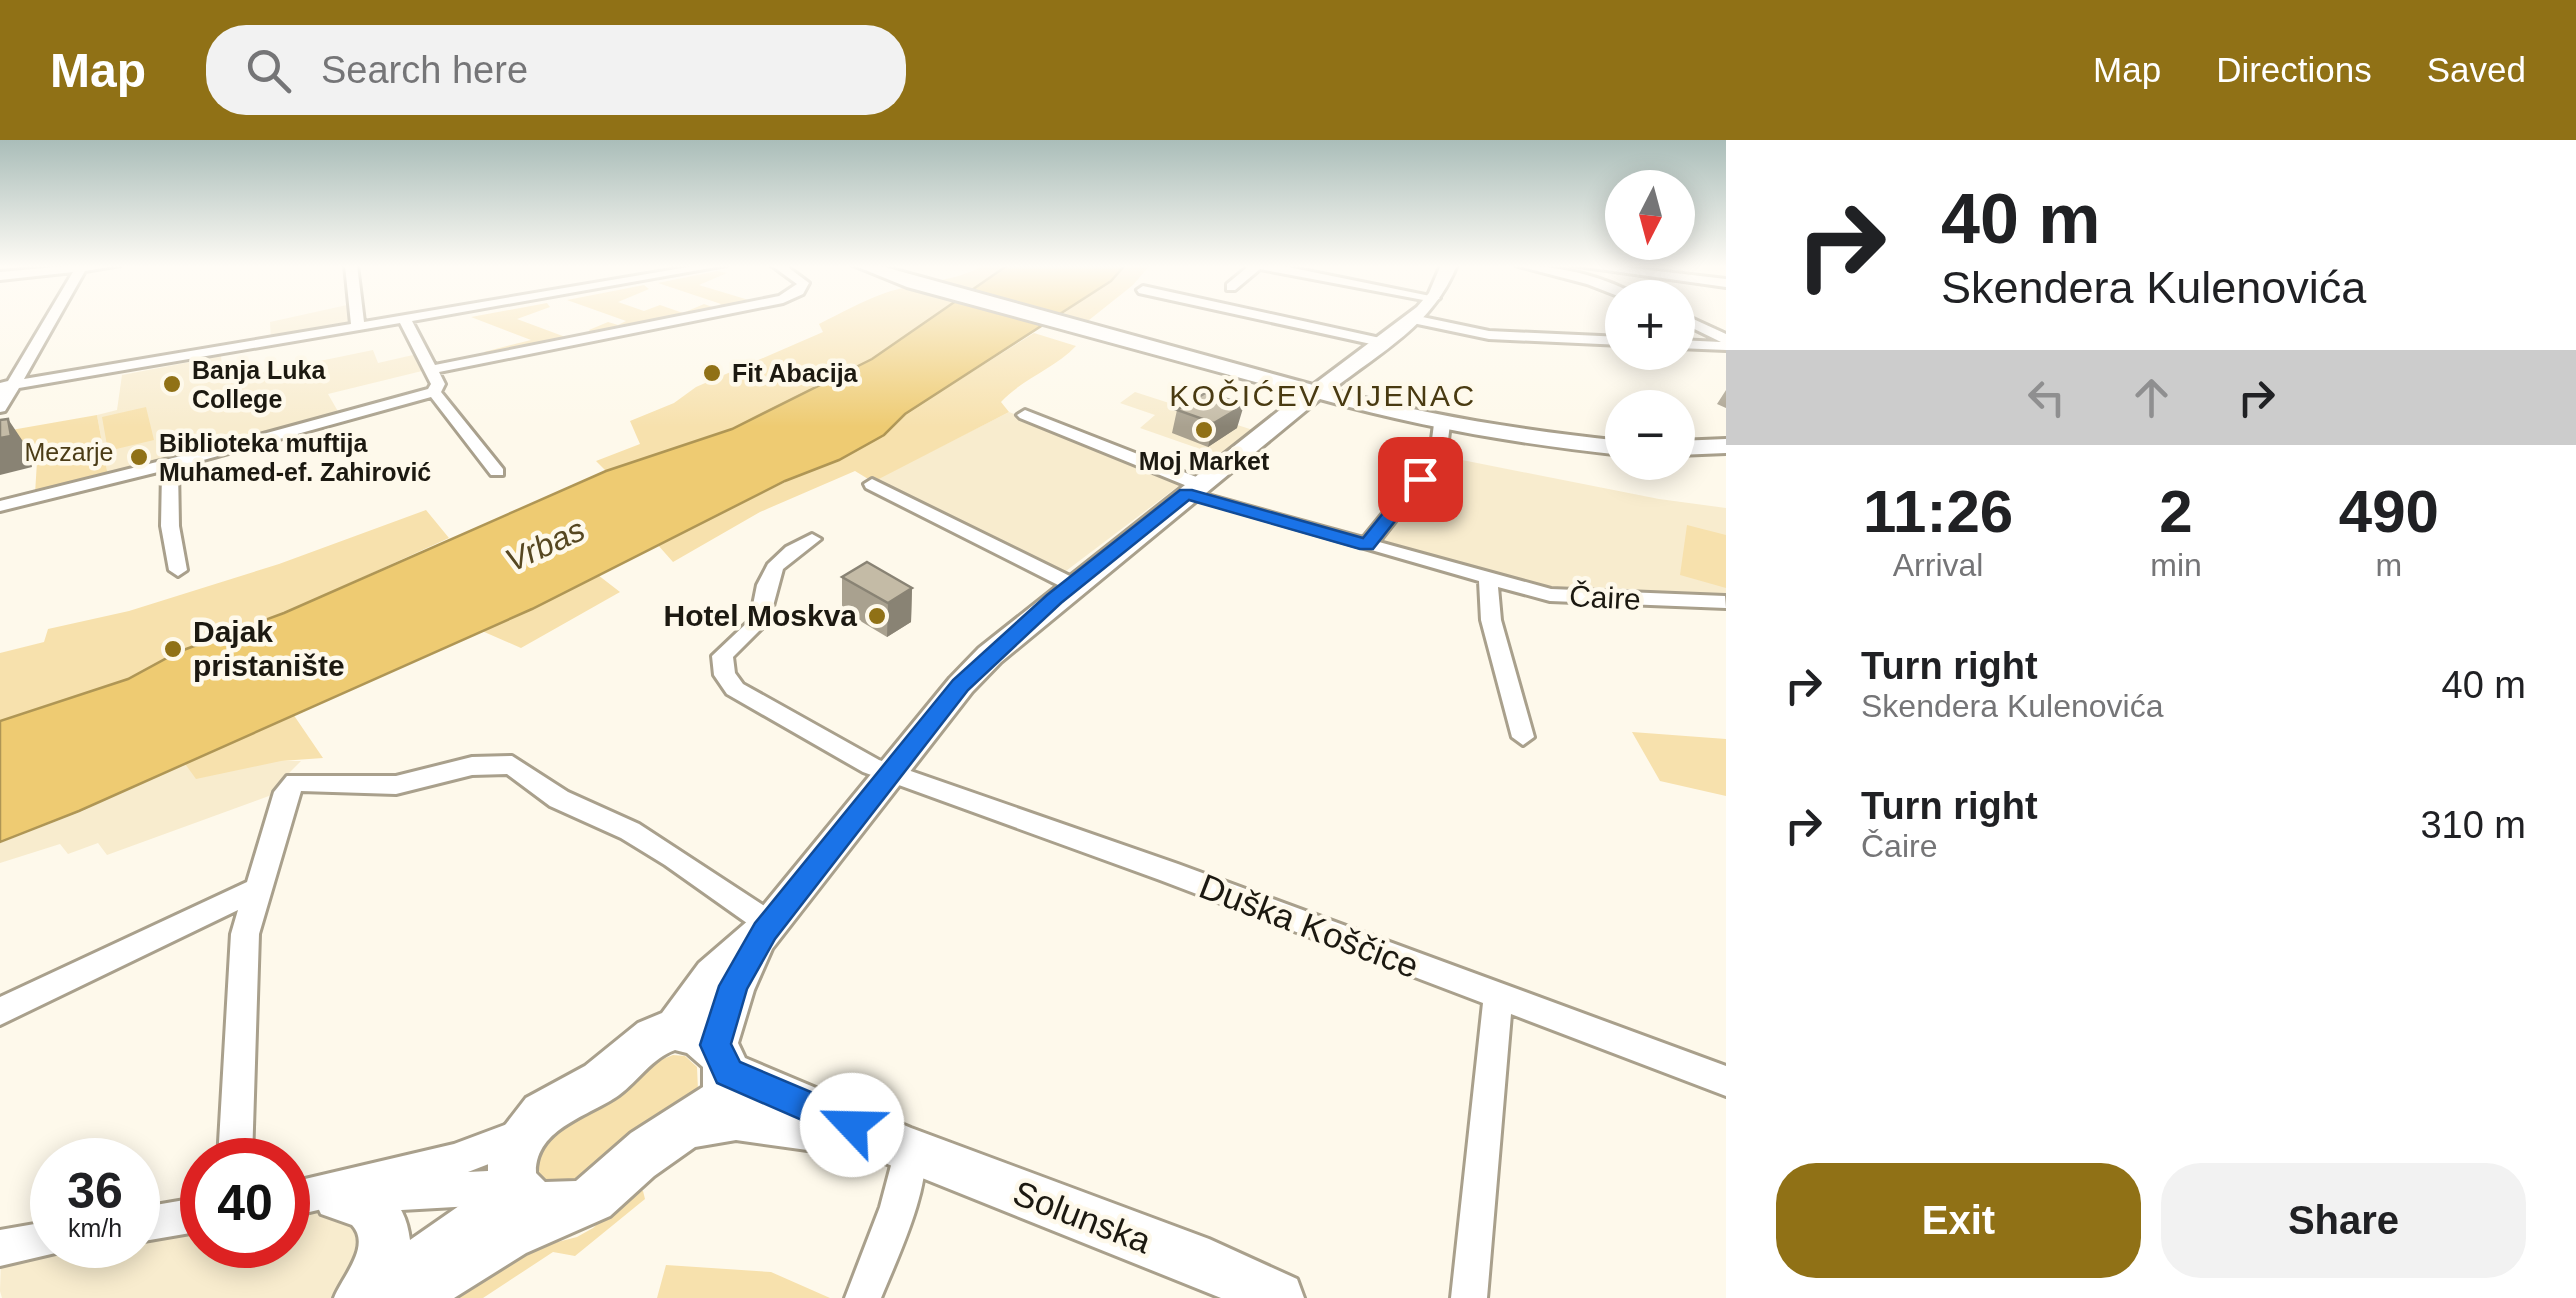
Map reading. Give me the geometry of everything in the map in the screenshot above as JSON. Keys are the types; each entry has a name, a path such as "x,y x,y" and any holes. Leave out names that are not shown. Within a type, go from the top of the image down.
{"main road":[{"path":"1050,319 1318,394 1442,424 1540,441 1605,447"},
{"path":"406,1298 508,1235 595,1198 650,1148 720,1102 706,1049 734,986 768,928 961,685 1073,584 1413,320"},
{"path":"1695,447 1726,446"},
{"path":"566,1208 533,1204 513,1187 510,1170 516,1149 528,1131 552,1107 599,1082 645,1043 706,1049"},
{"name":"Solunska","path":"706,1049 897,1145 1206,1282 1278,1298"},
{"name":"Solunska","path":"681,1128 712,1120 760,1118 897,1145"},
{"path":"372,1298 487,1217 513,1187"},
{"path":"338,1197 368,1206 380,1222 382,1264 360,1298"}],"street":[{"path":"4,396 50,319"},
{"path":"357,319 358,328"},
{"path":"4,396 411,319"},
{"path":"429,370 680,319"},
{"path":"1275,319 1380,342"},
{"path":"0,506 434,392 438,384 405,320"},
{"path":"1413,320 1478,334 1605,340"},
{"path":"1695,326 1726,343"},
{"path":"1695,344 1726,343"},
{"path":"434,392 497,472"},
{"name":"Čaire","path":"1026,416 1192,489 1488,579 1570,598 1724,602"},
{"path":"1367,545 1438,456 1442,424"},
{"path":"170,464 170,526 178,570"},
{"path":"872,484 1073,584"},
{"name":"Duška Koščice","path":"812,539 780,559 769,572 759,621 721,658 722,668 735,689 871,766 1169,872 1726,1081"},
{"path":"1488,579 1491,620 1523,738"},
{"path":"236,1138 245,934 286,792 299,781 396,785 472,766 512,765 559,800 630,831 674,858 768,928"},
{"path":"0,1011 257,888"},
{"path":"1469,1298 1498,998"},
{"path":"310,1196 454,1161 528,1131"},
{"path":"864,1298 896,1216 897,1145"},
{"path":"310,1199 513,1187"},
{"path":"0,1248 30,1243"}],"shaded area":[{"path":"350,319 352,328 271,340 270,322"},
{"path":"373,350 378,363 413,355 422,371 328,394 340,415 108,476 97,415 117,410 122,375 221,356 223,381"},
{"path":"1135,392 1256,431 1223,457 1140,428 1155,415 1120,403"},
{"path":"1009,412 1185,481 1062,574 877,479"},
{"path":"1447,457 1659,499 1726,508 1726,597 1567,594 1381,545"},
{"path":"183,761 301,761 279,783 277,793 107,855 98,843 68,854 60,844 0,863 0,843 83,811"},
{"path":"333,1210 365,1230 341,1298 2,1298 0,1291 1,1262 30,1258 30,1268 160,1268 160,1238 180,1234 180,1268 310,1268 310,1214"}],"green space":[{"path":"476,319 517,319 568,338 484,352 531,340"},
{"path":"620,319 665,319 592,334 589,330 608,322 618,325 626,321"},
{"path":"828,319 930,319 872,359 732,429 606,471 596,461 640,444 630,421 674,403 696,387 823,332 819,324"},
{"path":"1034,333 1076,346 1001,402 1009,412 873,482 855,471 760,512 673,562 657,544 883,435 905,414"},
{"path":"146,407 154,440 108,451 102,417"},
{"name":"Mezarje","path":"97,415 108,476 35,494 38,445 0,453 0,432"},
{"path":"426,510 449,538 284,613 178,652 128,679 0,721 0,653 44,642 48,629 129,611 279,564"},
{"path":"1687,525 1726,535 1726,588 1680,575"},
{"path":"598,575 620,592 521,648 482,631"},
{"path":"293,714 323,758 281,761 196,779 183,761"},
{"path":"1632,732 1726,739 1726,796 1660,781"},
{"path":"673,1055 685,1056 697,1067 698,1090 631,1133 587,1175 570,1185 537,1182 531,1155 535,1146 653,1063"},
{"path":"635,1188 643,1191 645,1199 575,1256 553,1252 483,1298 446,1298 515,1253 577,1237 593,1228"},
{"path":"666,1265 771,1272 830,1298 657,1298"}],"water":[{"name":"Vrbas","path":"930,319 1052,319 905,414 884,435 839,460 785,481 532,609 79,811 0,842 0,721 128,679 178,652 284,613 606,471 732,429 872,359"}],"building":[{"path":"1207,392 1244,405 1214,423 1177,410"},
{"path":"8,419 11,436 0,438 0,420"},
{"path":"867,562 912,588 888,603 842,577"}],"place":[{"name":"Fit Abacija","path":"712,373"},
{"name":"Banja Luka College","path":"172,384"},
{"name":"Moj Market","path":"1204,430"},
{"name":"Biblioteka muftija Muhamed-ef. Zahirović","path":"139,457"},
{"name":"Hotel Moskva","path":"877,616"},
{"name":"Dajak pristanište","path":"173,649"}],"district":[{"name":"KOČIĆEV VIJENAC","path":"1323,396"}],"route":[{"path":"852,1125 736,1078 728,1073 725,1058 715,1045 734,986 765,931 961,685 1054,599 1186,494 1367,545 1420,479"}]}
